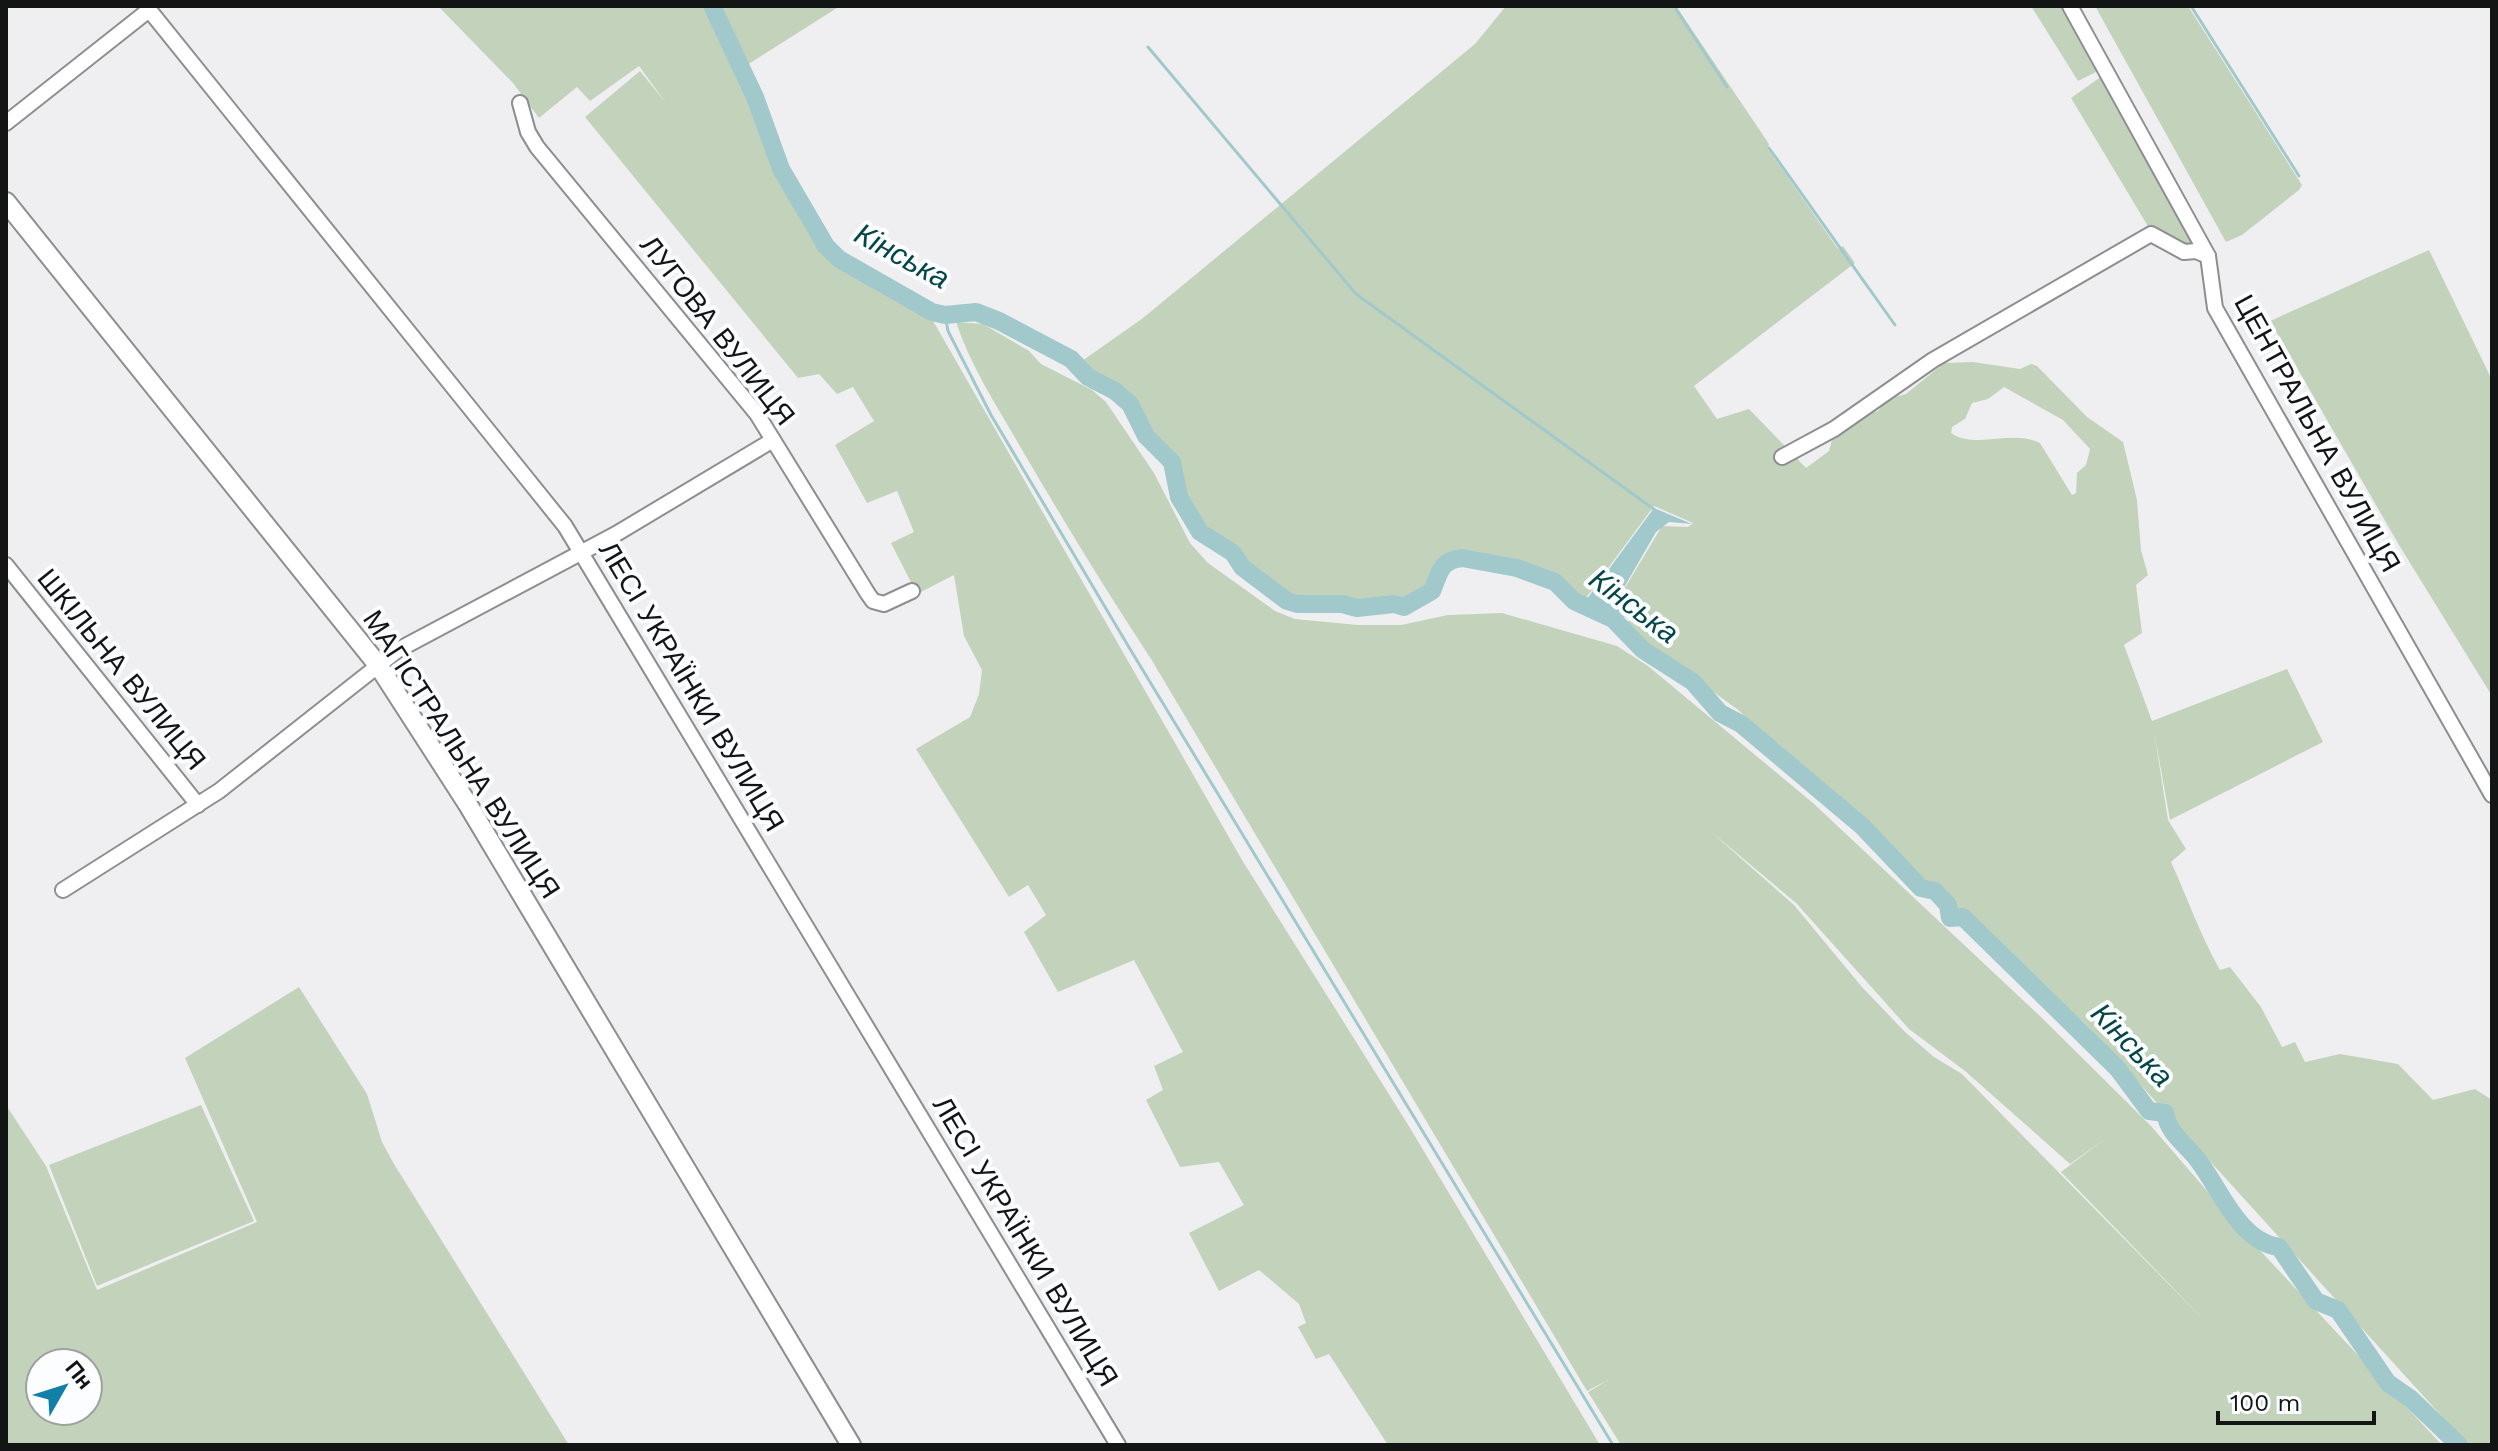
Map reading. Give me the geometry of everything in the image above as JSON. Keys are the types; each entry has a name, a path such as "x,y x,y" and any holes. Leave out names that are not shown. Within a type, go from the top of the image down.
{"main road":[{"name":"МАГІСТРАЛЬНА ВУЛИЦЯ","path":"6,202 378,665 467,803 851,1445"}],"street":[{"name":"ЦЕНТРАЛЬНА ВУЛИЦЯ","path":"2070,6 2208,256 2215,308 2492,795"},
{"path":"6,123 147,8"},
{"name":"ЛЕСІ УКРАЇНКИ ВУЛИЦЯ","path":"147,8 535,488 582,551 1118,1445"},
{"name":"ЛУГОВА ВУЛИЦЯ","path":"520,103 528,132 537,147 720,365 773,440 873,601 884,604 912,591"},
{"path":"1782,457 1834,429 1933,360 2151,234 2184,252 2196,251 2208,256"},
{"path":"63,890 198,805 406,645 582,551 773,440"},
{"name":"ШКІЛЬНА ВУЛИЦЯ","path":"6,565 198,805"}],"green space":[{"path":"438,6 702,6 752,103 781,184 804,225 826,254 932,319 1242,860 1407,1123 1600,1445 1388,1445 1329,1354 1316,1359 1298,1327 1306,1323 1299,1304 1259,1270 1219,1291 1189,1233 1244,1205 1219,1162 1180,1167 1146,1100 1163,1090 1154,1066 1183,1052 1134,960 1058,992 1024,932 1046,915 1028,885 1009,897 916,749 970,717 979,694 982,670 964,636 954,575 917,594 891,543 914,532 897,491 867,503 835,445 874,421 853,387 837,394 819,374 798,378 585,117 640,71 666,103 639,66 590,101 577,87 539,118 513,83"},
{"path":"716,6 840,6 747,65"},
{"path":"1506,6 1676,6 1769,144 1768,149 1838,249 1843,246 1855,263 1694,386 1717,419 1749,409 1806,468 1829,451 1834,433 1853,425 1862,416 1878,411 1887,399 1906,394 1944,363 1973,362 2020,369 2031,364 2037,366 2087,417 2123,442 2137,500 2141,550 2148,575 2136,585 2142,633 2124,645 2152,721 2287,669 2323,742 2170,820 2154,731 2168,820 2186,849 2171,862 2220,970 2230,967 2261,1007 2282,1047 2295,1042 2305,1062 2340,1054 2398,1064 2433,1100 2475,1089 2492,1100 2492,1445 2468,1445 2087,1026 1737,709 1631,632 1620,619 1634,622 1647,617 1621,602 1627,594 1623,591 1662,526 1688,527 1693,523 1654,506 1583,602 1577,600 1567,585 1541,570 1502,559 1464,555 1435,562 1424,594 1407,601 1364,603 1288,598 1235,549 1215,540 1195,519 1184,495 1181,463 1150,431 1135,406 1082,361 1143,318 1475,44","holes":["2004,387 2063,420 2090,449 2086,465 2077,473 2076,493 2072,495 2040,443 2017,438 1971,440 1951,433 1952,427 1965,419 1972,403 1988,399"]},
{"path":"2031,6 2066,6 2100,70 2078,81"},
{"path":"2095,6 2188,6 2302,185 2299,190 2242,235 2226,242"},
{"path":"2102,76 2197,246 2182,247 2149,228 2071,98"},
{"path":"2429,250 2492,380 2492,696 2399,545 2270,321"},
{"path":"956,322 983,324 1029,351 1041,364 1092,390 1106,402 1154,473 1190,543 1208,563 1275,611 1295,619 1358,625 1401,625 1448,615 1502,613 1617,646 1648,666 1813,803 2042,1018 2151,1126 2240,1229 2442,1445 1621,1445 1588,1392 1610,1379 1587,1391 1151,659 1053,502 986,387","holes":["1709,830 1796,903 1909,1029 1965,1071 2070,1164 2106,1138 2061,1172 2209,1325 1962,1074 1934,1057 1905,1032 1862,987 1794,905"]},
{"path":"299,987 367,1094 382,1142 394,1164 569,1445 6,1445 6,1105 46,1166 97,1290 257,1222 185,1058"},
{"path":"201,1105 254,1221 97,1286 49,1165"}],"water":[{"path":"1654,508 1692,524 1669,522 1656,532 1622,591 1625,594 1615,604 1643,616 1637,619 1618,616 1621,622 1612,626 1601,613 1581,607"}],"waterway":[{"name":"Кінська","path":"712,6 755,97 781,169 826,246 839,259 932,312 945,315 976,312 999,321 1071,359 1088,377 1115,391 1130,404 1146,436 1172,462 1179,497 1200,532 1233,553 1242,567 1287,601 1297,604 1342,604 1357,608 1394,604 1404,607 1432,591 1445,565 1462,558 1517,568 1555,582 1574,601 1613,619 1643,650 1693,682 1720,713 1741,724 1862,826 1921,888 1935,891 1948,905 1950,918 1963,917 2117,1068 2149,1111 2165,1113 2174,1134 2200,1163 2242,1226 2265,1243 2279,1247 2316,1301 2338,1310 2388,1383 2411,1399 2459,1445"},
{"path":"1674,6 1727,87"},
{"path":"2191,6 2299,176"},
{"path":"1148,47 1356,294 1655,510"},
{"path":"1769,148 1895,325"},
{"path":"945,315 948,331 991,415 1613,1445"}]}
